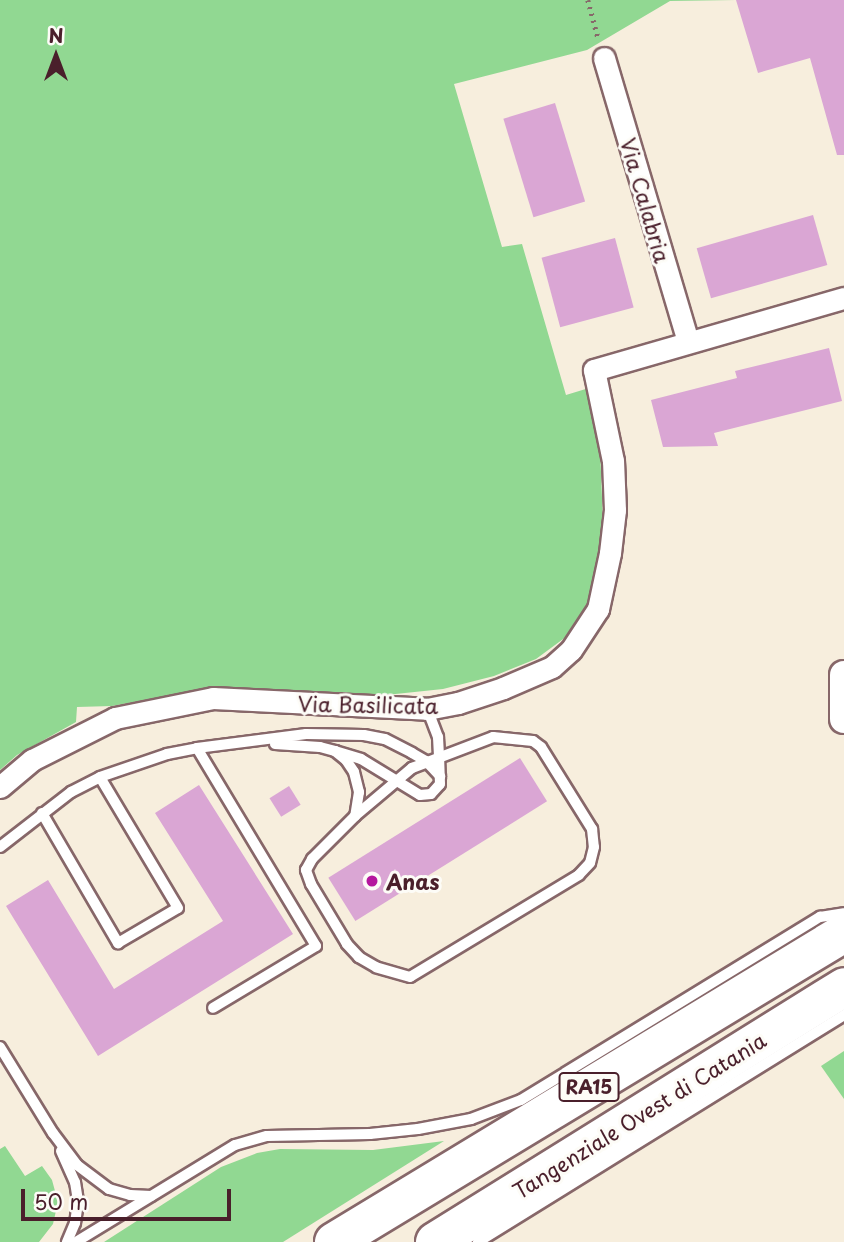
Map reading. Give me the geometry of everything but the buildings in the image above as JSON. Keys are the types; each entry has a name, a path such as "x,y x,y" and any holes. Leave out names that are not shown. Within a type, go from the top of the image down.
{"highway":[{"name":"RA15","path":"334,1242 844,933"},
{"name":"Tangenziale Ovest di Catania","path":"435,1242 844,987"}],"street":[{"name":"Via Calabria","path":"604,58 688,342"},
{"name":"Via Basilicata","path":"0,787 32,760 115,718 213,698 427,709 503,688 552,667 585,632 598,609 610,553 615,510 613,461 594,370 844,298"},
{"path":"844,675 844,719"}],"lane":[{"path":"255,743 320,747 335,751 361,759 420,795 431,794 440,784 440,776 438,737 427,709"},
{"path":"0,847 71,792 100,777 167,754 197,748 255,743 306,734 364,735 385,739 426,761 440,776"},
{"path":"493,737 533,741 541,747 592,829 594,847 590,863 579,875 410,977 376,967 359,957 347,944 311,884 306,870 312,859 355,816 399,780 426,761 439,756 493,737"},
{"path":"197,748 316,946 213,1008"},
{"path":"335,751 355,772 359,792 355,816"},
{"path":"41,813 118,943 177,908 100,777"},
{"path":"0,855 15,835"},
{"path":"76,1242 235,1145 267,1136 370,1134 418,1129 471,1119 521,1100 820,917 844,913"},
{"path":"478,1242 844,1015"},
{"path":"0,1047 53,1133 77,1165 108,1189 130,1195 151,1196"},
{"path":"53,1133 75,1182 78,1202 75,1223 66,1242"}],"path":[{"path":"588,0 604,58"}],"green space":[{"path":"0,0 736,0 670,1 587,50 454,84 502,247 522,244 566,395 589,388 600,446 603,523 600,556 588,608 574,631 536,659 494,676 443,689 386,695 198,690 112,706 77,707 76,722 17,755 0,770"},
{"path":"844,1051 844,1099 821,1066"},
{"path":"444,1141 283,1242 104,1242 221,1167 257,1153 280,1149 373,1150"},
{"path":"5,1146 25,1176 42,1166 52,1180 58,1202 53,1224 39,1242 0,1242 0,1149"}],"place":[{"name":"Anas","path":"372,881"}]}
